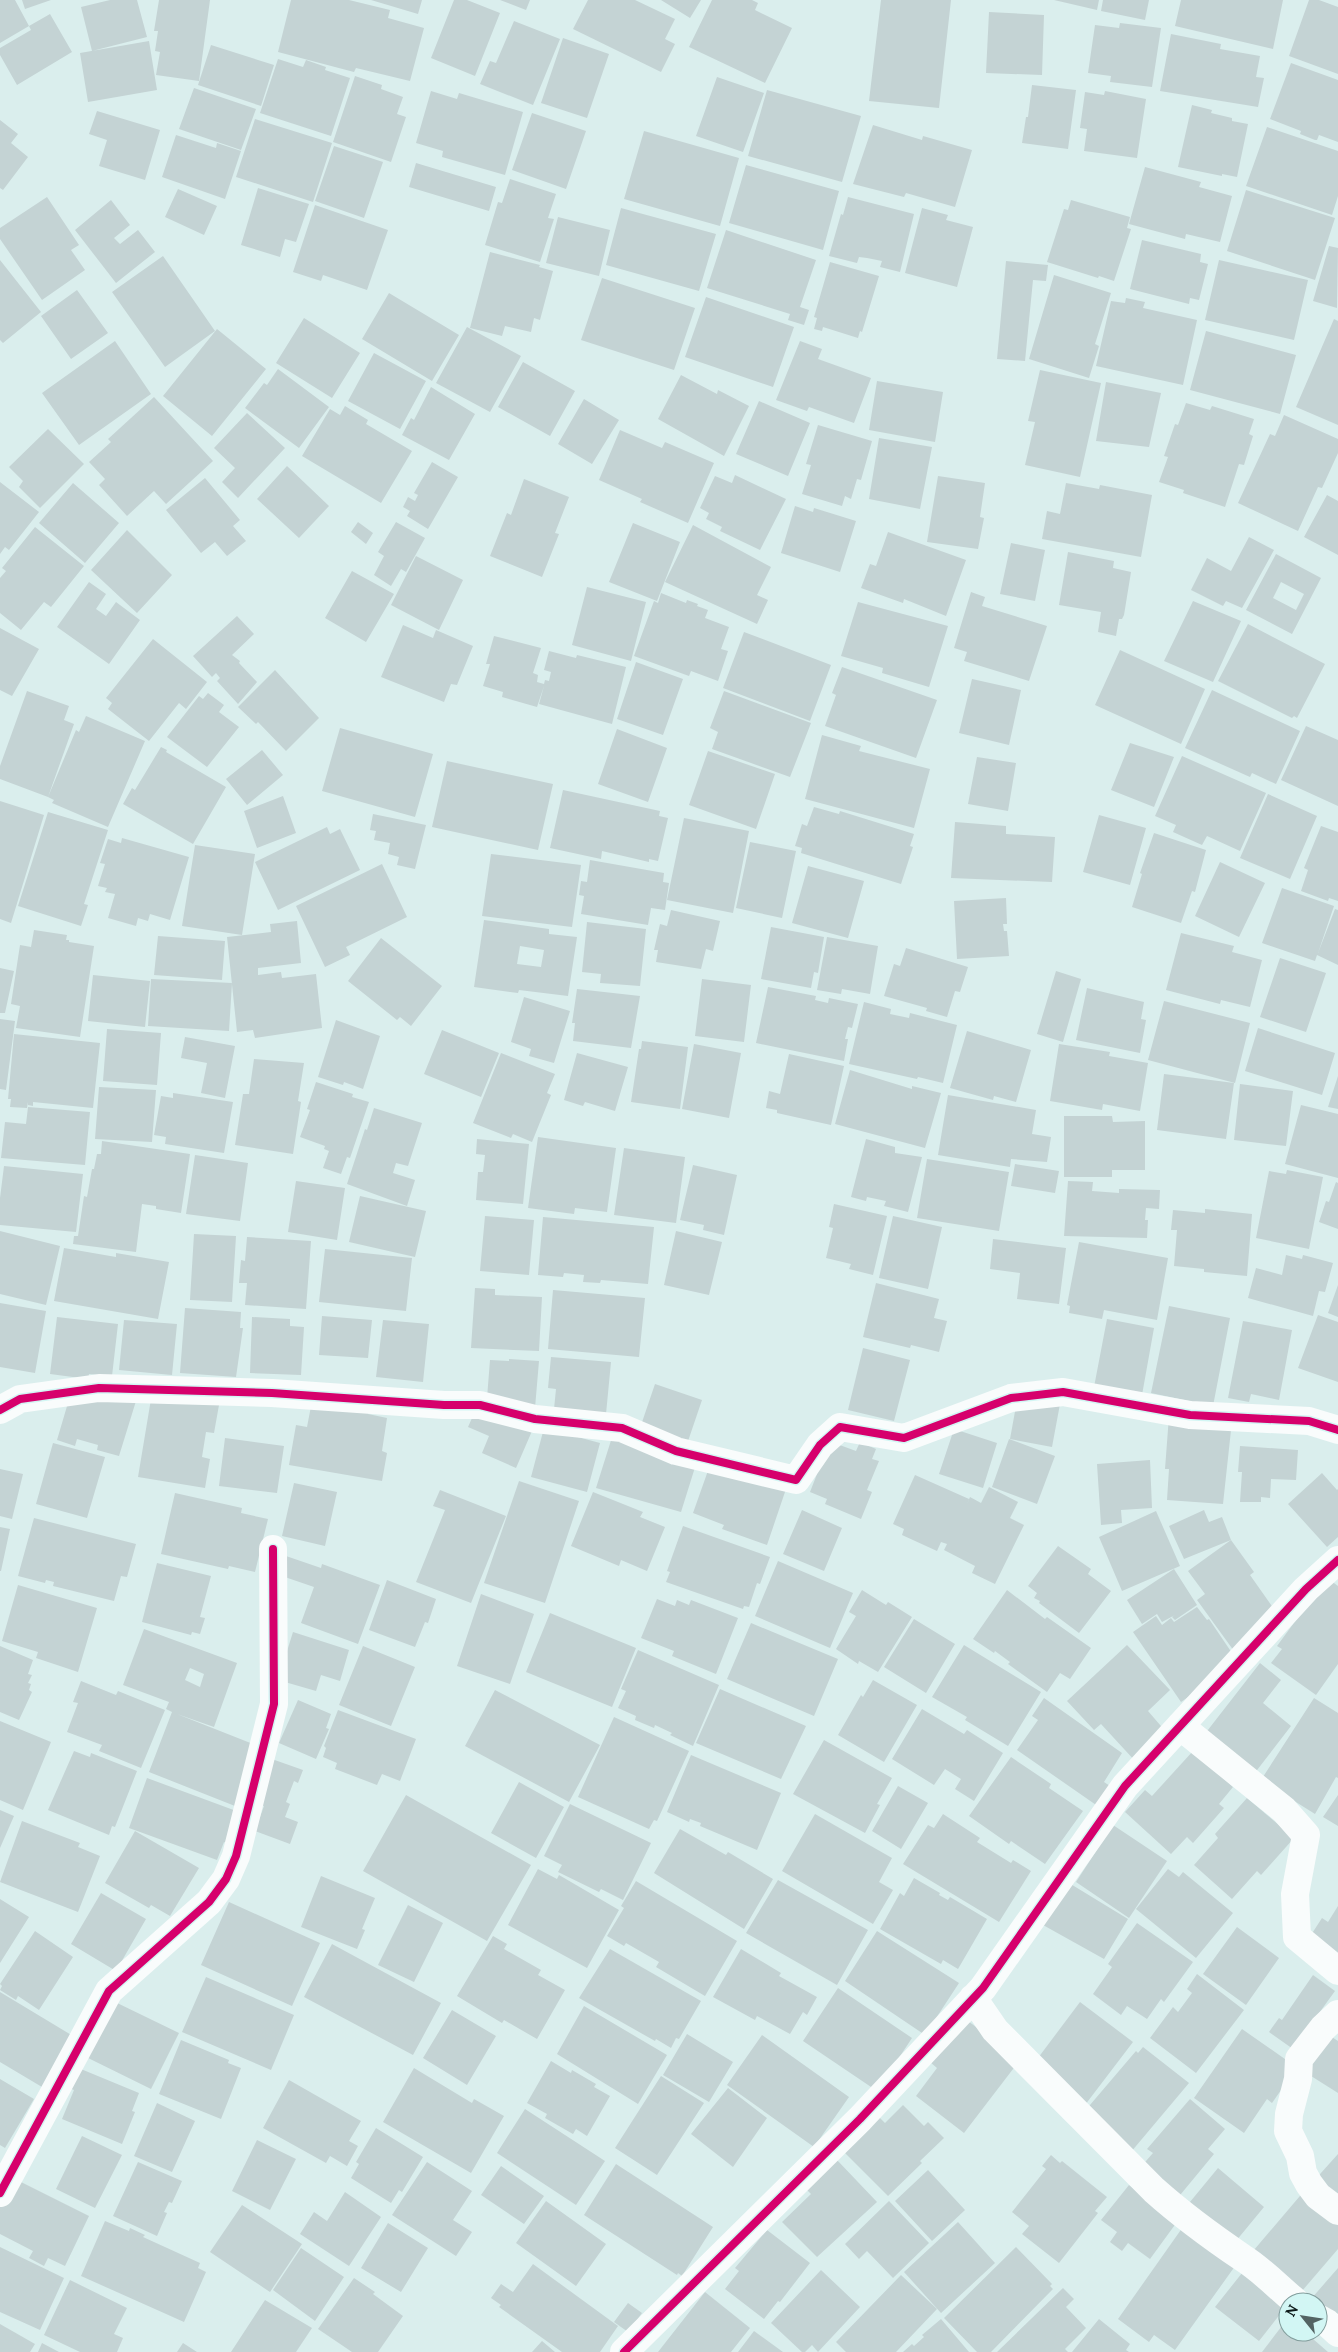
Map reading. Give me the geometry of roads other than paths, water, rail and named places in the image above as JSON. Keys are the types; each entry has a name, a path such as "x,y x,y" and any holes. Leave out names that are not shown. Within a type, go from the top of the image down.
{"street":[{"path":"0,1410 20,1399 98,1388 272,1393 444,1405 480,1404 535,1419 622,1428 676,1451 796,1480 820,1445 840,1427 904,1438 1011,1398 1063,1392 1190,1415 1308,1421 1338,1430"},
{"path":"0,2194 109,1991 209,1902 230,1872 254,1791 274,1704 273,1549"},
{"path":"624,2352 860,2118 973,1998 989,1980 1125,1786 1306,1589 1338,1560"},
{"path":"1180,1726 1284,1810 1306,1835 1295,1894 1297,1937 1338,1971"},
{"path":"973,1998 995,2030 1154,2190 1178,2212 1224,2247 1244,2258 1284,2292"},
{"path":"1338,2014 1323,2028 1299,2059 1298,2080 1289,2114 1288,2131 1300,2156 1303,2173 1309,2184 1318,2196 1338,2211"},
{"path":"1328,2323 1338,2333"}]}
